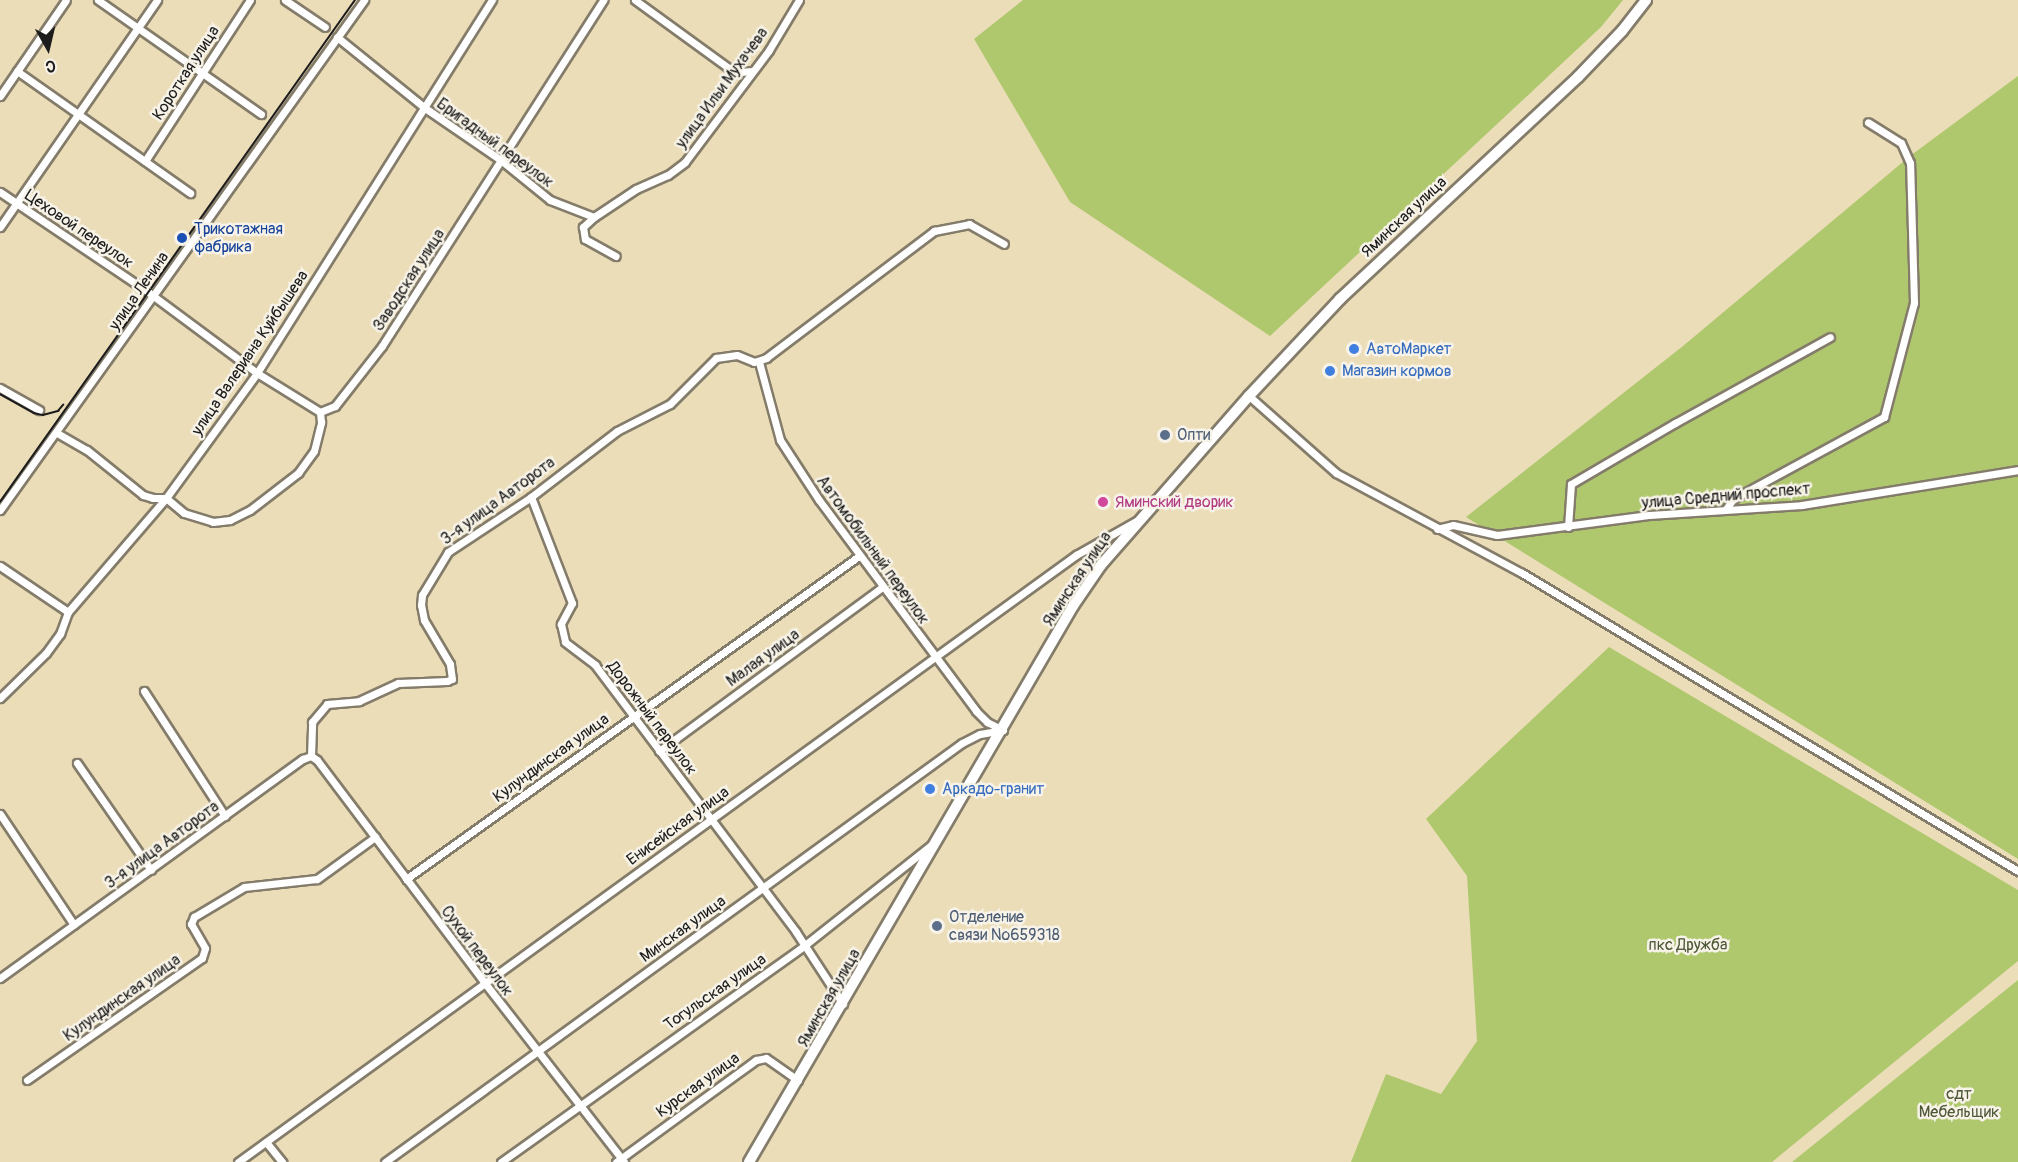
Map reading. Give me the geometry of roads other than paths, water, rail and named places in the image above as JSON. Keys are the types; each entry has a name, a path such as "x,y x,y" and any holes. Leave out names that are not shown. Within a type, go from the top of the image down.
{"main road":[{"name":"Яминская улица","path":"749,1162 1003,730 1073,606 1101,565 1249,396 1357,283 1578,77 1622,31 1646,0"}],"street":[{"path":"0,96 66,0"},
{"path":"98,0 261,114"},
{"path":"0,227 157,0"},
{"name":"Короткая улица","path":"145,161 250,0"},
{"path":"285,0 326,27"},
{"name":"улица Ленина","path":"0,510 364,0"},
{"name":"улица Валериана Куйбышева","path":"0,698 46,653 60,634 68,612 166,498 257,373 492,0"},
{"name":"Заводская улица","path":"320,412 334,406 376,355 603,0"},
{"path":"635,0 730,69 740,72 752,71"},
{"name":"улица Ильи Мухачева","path":"594,217 636,189 668,175 681,166 769,50 799,0"},
{"name":"Бригадный переулок","path":"337,37 426,108 502,161 550,200 594,217"},
{"path":"17,71 190,193"},
{"path":"1726,509 1733,499 1884,417 1914,303 1910,163 1906,151 1897,139 1868,122"},
{"name":"Цеховой переулок","path":"0,192 152,295 257,373 320,412"},
{"path":"594,217 583,227 585,239 616,256"},
{"path":"759,362 934,231 969,224 1004,244"},
{"path":"1568,527 1571,484 1830,337"},
{"name":"3-я улица Авторота","path":"0,978 303,759 311,756 312,722 327,704 338,701 359,701 398,683 452,679 450,664 424,620 422,595 448,552 531,497 617,431 670,404 716,358 737,355 759,362"},
{"name":"Автомобильный переулок","path":"759,362 780,440 859,556 981,717 1003,730"},
{"path":"0,388 39,410"},
{"path":"1249,396 1336,472 1437,529 1533,579 2018,871"},
{"path":"57,433 87,450 143,495 166,498 184,513 204,520 223,522 239,516 298,473 314,451 321,422 320,412"},
{"name":"улица Средний проспект","path":"1437,529 1453,525 1497,535 1648,515 1802,505 2018,470"},
{"name":"Дорожный переулок","path":"531,497 572,603 561,624 562,637 595,665 805,945 843,1004"},
{"name":"Енисейская улица","path":"238,1162 1076,555 1139,519"},
{"name":"Кулундинская улица","path":"406,879 859,556"},
{"path":"0,566 68,612"},
{"name":"Малая улица","path":"659,751 882,587"},
{"path":"144,691 225,816"},
{"name":"Минская улица","path":"385,1162 963,743 980,734 1003,730"},
{"name":"Сухой переулок","path":"311,756 317,760 484,982 581,1105 620,1161"},
{"path":"77,763 151,870"},
{"path":"0,814 75,925"},
{"name":"Кулундинская улица","path":"27,1080 202,958 206,948 191,924 194,917 244,887 317,879 375,837"},
{"name":"Тогульская улица","path":"501,1162 805,945 939,838"},
{"name":"Курская улица","path":"620,1161 756,1060 766,1058 798,1080"},
{"path":"266,1142 282,1162"}],"tram line":[{"path":"0,502 355,0"},
{"path":"0,394 34,413 43,415 58,411 63,405"}],"place":[{"name":"Трикотажная фабрика","path":"182,238"},
{"name":"АвтоМаркет","path":"1354,349"},
{"name":"Магазин кормов","path":"1330,371"},
{"name":"Опти","path":"1165,435"},
{"name":"Яминский дворик","path":"1103,502"},
{"name":"Аркадо-гранит","path":"930,789"},
{"name":"Отделение связи №659318","path":"937,926"}],"park label":[{"name":"пкс Дружба","path":"1688,945"},
{"name":"сдт Мебельщик","path":"1959,1103"}]}
